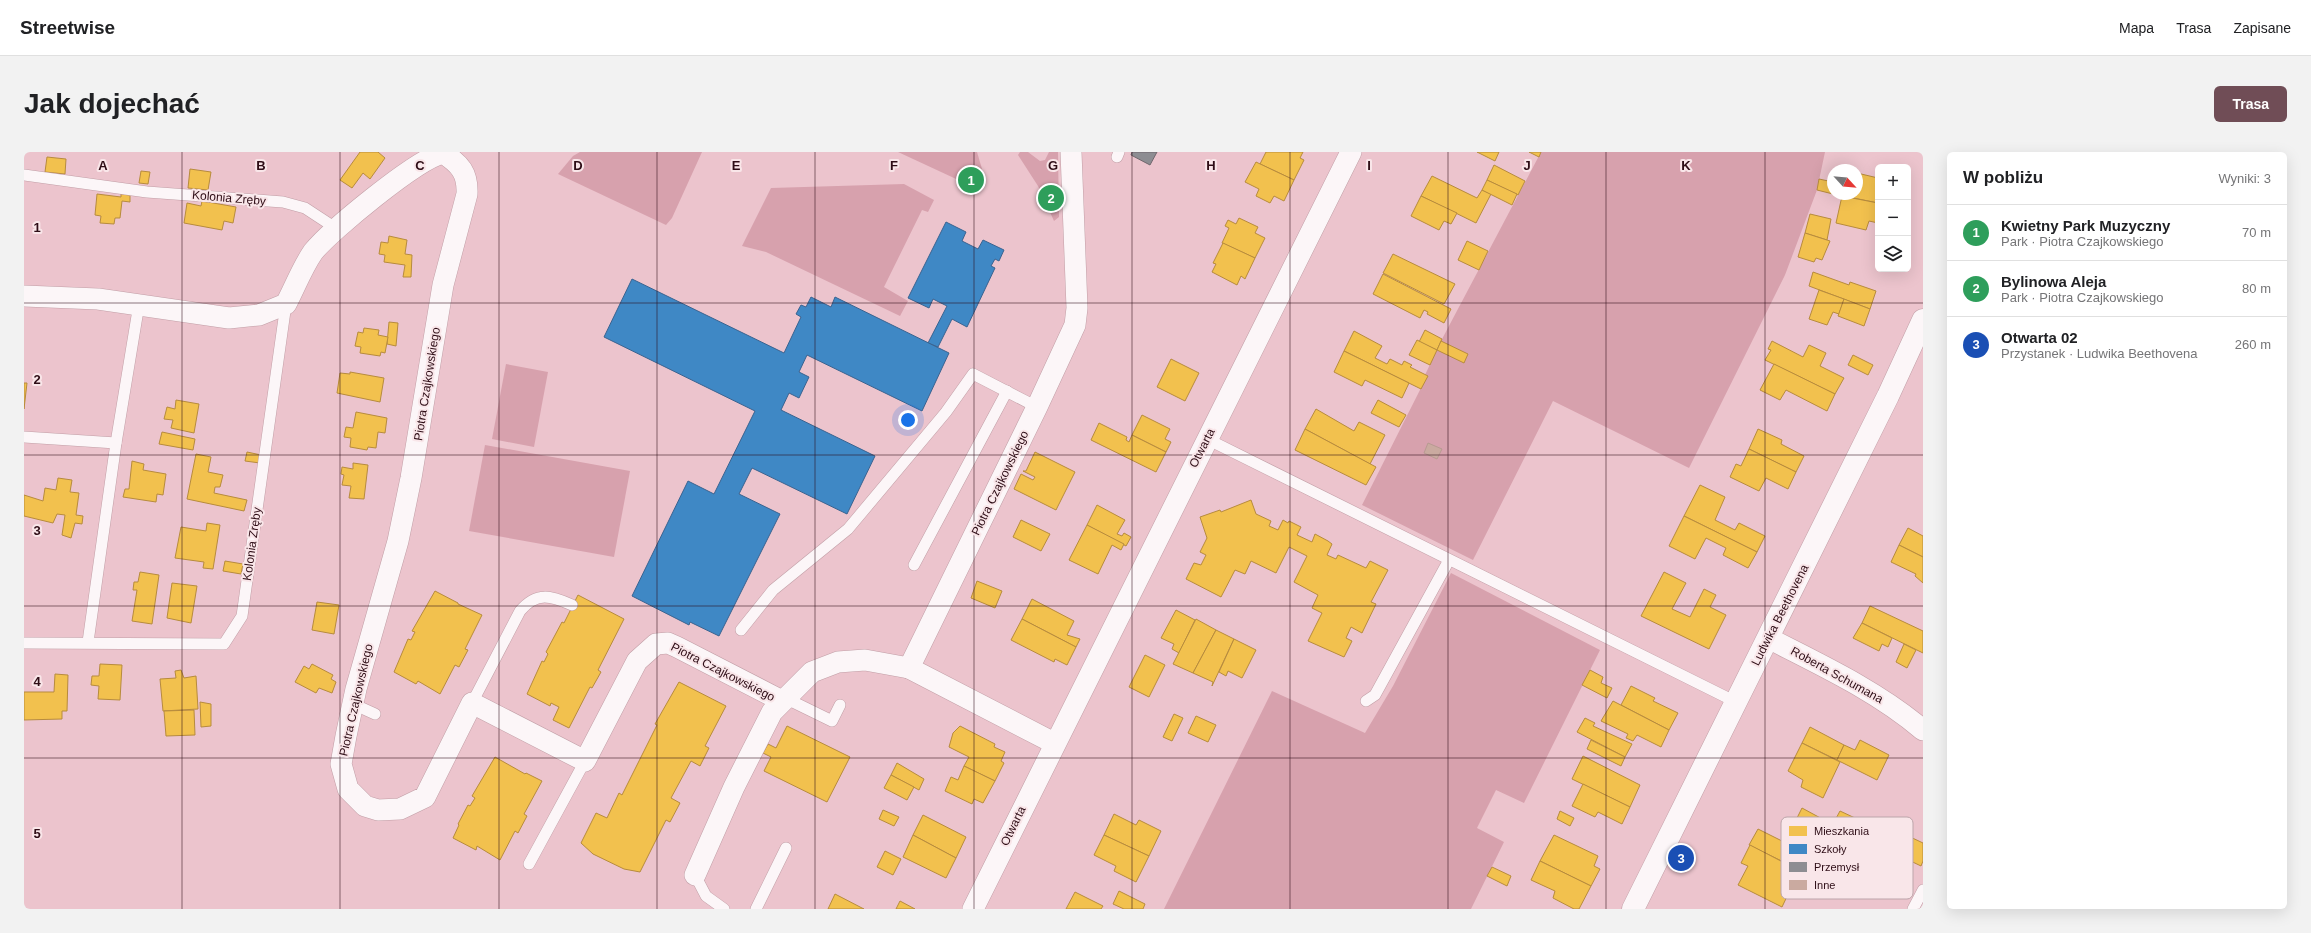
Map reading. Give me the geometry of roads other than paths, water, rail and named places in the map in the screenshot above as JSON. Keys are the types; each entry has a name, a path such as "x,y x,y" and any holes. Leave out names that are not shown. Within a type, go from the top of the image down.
{"street":[{"name":"Piotra Czajkowskiego","path":"444,152 464,170 468,183 467,194 443,285 412,470 398,541 353,704 341,764 348,789 365,806 378,810 391,810 413,804 425,797 472,703"},
{"path":"337,228 427,159 444,152"},
{"name":"Piotra Czajkowskiego","path":"695,875 753,746 772,712 783,699 812,672 838,662 865,660 909,668 1037,407 1075,325 1078,308 1071,152"},
{"name":"Otwarta","path":"973,909 1054,744 1351,152"},
{"name":"Kolonia Zręby","path":"286,304 314,252 337,228"},
{"path":"24,296 69,297 139,304 229,318 259,315 286,304"},
{"name":"Ludwika Beethovena","path":"1633,909 1885,403 1923,320"},
{"name":"Roberta Schumana","path":"1768,638 1847,678 1898,711 1923,730"},
{"name":"Piotra Czajkowskiego","path":"585,761 637,661 656,644 668,643 783,699"},
{"path":"909,668 1054,744"},
{"path":"472,703 585,761"}],"lane":[{"name":"Kolonia Zręby","path":"24,175 147,192 283,202 305,208 337,228"},
{"path":"88,642 116,443 139,304"},
{"name":"Kolonia Zręby","path":"24,643 88,642 224,644 242,616 286,304"},
{"path":"741,630 773,590 848,529 946,412 973,374 1037,407"},
{"path":"914,565 1007,391"},
{"path":"24,438 116,443"},
{"path":"1207,439 1736,702"},
{"path":"1366,701 1375,695 1449,560"},
{"path":"472,703 520,611 528,602 537,597 548,597 572,605"},
{"path":"783,699 832,721 840,705"},
{"path":"353,704 375,714"},
{"path":"529,864 585,761"},
{"path":"756,909 786,848"},
{"path":"695,875 706,896 724,909"},
{"path":"1913,909 1923,890"}],"place":[{"name":"Kwietny Park Muzyczny","path":"971,180"},
{"name":"Bylinowa Aleja","path":"1051,198"},
{"name":"Otwarta 02","path":"1681,858"}]}
